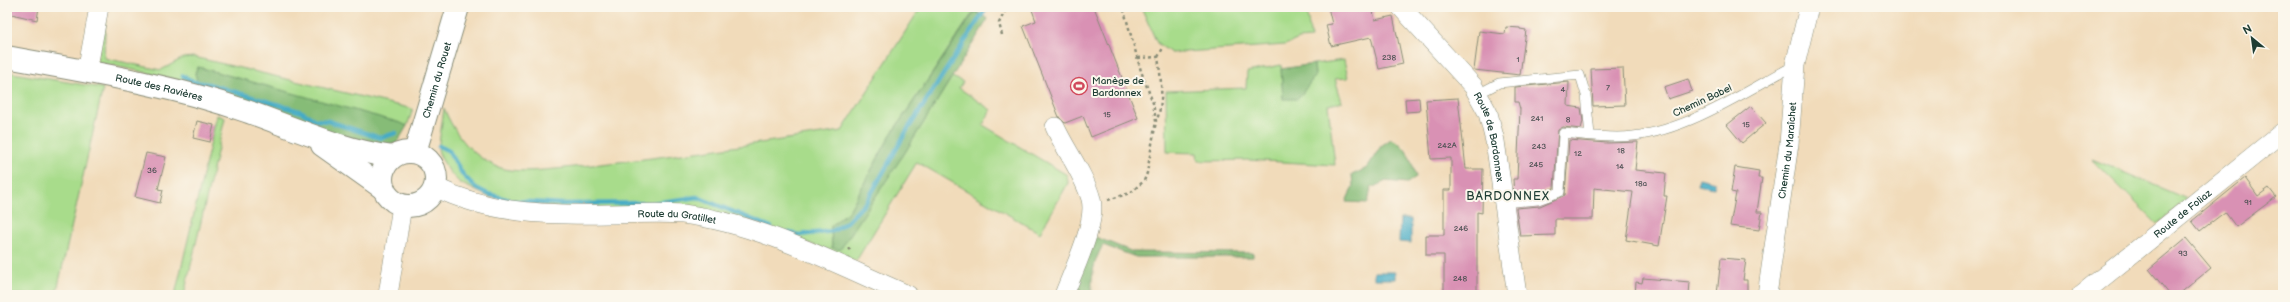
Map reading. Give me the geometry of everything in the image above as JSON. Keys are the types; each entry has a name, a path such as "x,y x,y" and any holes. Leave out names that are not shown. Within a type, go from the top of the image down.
{"street":[{"path":"87,72 99,7"},
{"name":"Chemin du Rouet","path":"415,152 458,7"},
{"name":"Route de Bardonnex","path":"1401,7 1478,94 1492,125 1516,295"},
{"name":"Chemin du Maraîchet","path":"1767,295 1788,144 1795,65 1809,7"},
{"name":"Route des Ravières","path":"7,57 160,87 245,111 306,134 372,154 392,157"},
{"path":"1055,127 1087,189 1092,204 1087,232 1064,295"},
{"name":"Route de Foliaz","path":"2081,295 2283,132"},
{"name":"Route des Ravières","path":"306,134 360,170 384,189"},
{"path":"404,152 415,152 424,156 432,164 436,173 435,187 424,202 411,206 402,206 392,200 384,189 382,174 392,157 404,152"},
{"name":"Route du Gratillet","path":"435,187 469,201 520,212 555,214 682,214 712,219 744,227 791,245 908,295"},
{"path":"388,295 402,206"}],"lane":[{"name":"Chemin Babel","path":"1503,202 1538,200 1560,192 1563,133 1631,137 1654,133 1698,116 1795,65"},
{"path":"1478,94 1499,83 1580,75 1586,95 1590,135"}],"path":[{"path":"1002,35 999,23 1007,7"},
{"path":"1124,7 1138,58 1153,103 1156,121"},
{"path":"1092,204 1122,197 1141,185 1148,173 1156,121 1161,109 1162,92 1158,57 1162,48"},
{"path":"1138,58 1158,57"}],"green space":[{"path":"106,7 104,58 161,70 183,58 194,57 413,109 407,126 198,67 195,73 198,84 97,62"},
{"path":"921,7 982,7 978,13 974,11 890,136 849,211 831,226 832,248 904,154 952,77 963,82 959,88 991,110 983,125 1067,175 1068,183 1040,233 917,162 856,261 750,221 550,207 489,197 460,183 451,174 438,150 444,108 459,136 474,152 491,164 501,168 521,171 559,169 655,158 842,131"},
{"path":"1141,7 1306,7 1311,38 1299,39 1285,45 1171,53 1157,43"},
{"path":"975,11 988,19 904,154 840,250 832,248 831,226 849,211 890,136"},
{"path":"1344,60 1348,78 1335,79 1342,102 1328,105 1335,165 1247,160 1198,161 1197,153 1167,152 1166,91 1246,88 1247,72 1281,65 1283,99 1315,76 1314,64"},
{"path":"1314,64 1315,76 1298,99 1283,99 1281,69"},
{"path":"198,67 401,123 407,126 397,143 380,148 344,137 198,84 195,73"},
{"path":"7,72 103,88 56,295 7,295"},
{"path":"217,115 225,118 184,295 175,295"},
{"path":"1391,139 1397,141 1405,149 1411,160 1416,177 1407,183 1386,181 1371,188 1368,203 1346,202 1353,186 1352,175 1367,168 1381,146"},
{"path":"2092,159 2187,199 2157,224"},
{"path":"1093,236 1133,252 1253,253 1253,257 1136,257 1103,245 1093,269 1092,295 1071,295"}],"water":[{"path":"1699,178 1715,182 1714,188 1697,185"},
{"path":"1400,219 1411,219 1411,243 1399,242"},
{"path":"1374,272 1395,272 1395,279 1374,279"}],"building":[{"path":"7,7 39,7 37,20 7,13"},
{"path":"1031,7 1094,7 1138,118 1091,137 1083,116 1065,123 1059,117 1023,26 1036,21"},
{"path":"1328,7 1372,7 1375,20 1393,16 1403,64 1379,69 1371,37 1331,46 1326,25 1332,24"},
{"path":"1506,27 1526,30 1520,75 1474,70 1479,31 1505,34"},
{"path":"1623,68 1625,105 1593,106 1591,69"},
{"path":"1688,79 1692,91 1668,99 1664,87"},
{"path":"1569,82 1568,106 1581,108 1583,121 1581,129 1563,127 1558,130 1554,188 1537,194 1514,196 1513,179 1517,179 1520,109 1518,102 1515,102 1515,87"},
{"path":"1419,98 1420,111 1406,112 1405,99"},
{"path":"1458,98 1466,169 1483,169 1482,213 1477,212 1477,295 1444,295 1444,255 1426,255 1426,235 1444,235 1444,190 1451,190 1451,158 1431,159 1426,100"},
{"path":"1751,106 1766,123 1742,143 1727,125"},
{"path":"197,121 214,125 210,142 193,138"},
{"path":"1569,140 1607,143 1638,142 1635,170 1666,173 1664,196 1667,196 1659,246 1626,240 1633,192 1594,188 1593,219 1555,219 1555,235 1520,236 1516,208 1540,206 1565,195"},
{"path":"146,153 166,157 158,189 163,190 160,203 135,197"},
{"path":"1735,167 1759,171 1758,178 1762,178 1757,212 1762,212 1759,230 1730,226 1736,193 1731,192"},
{"path":"2245,178 2258,196 2269,188 2276,197 2236,227 2225,212 2200,231 2192,221"},
{"path":"2186,238 2211,268 2178,295 2170,295 2149,269"},
{"path":"1721,258 1746,260 1743,280 1747,280 1747,295 1717,295"},
{"path":"1643,278 1690,282 1689,295 1635,295 1636,282 1642,283"}],"waterway":[{"path":"789,233 799,235 833,231 847,222 867,201 906,132 987,7"},
{"path":"183,76 194,82 208,84 273,103 302,112 315,120 328,121 380,138 396,133"},
{"path":"439,146 449,151 463,175 476,188 488,194 513,201 562,204 654,203 697,197 771,227"}],"place":[{"name":"Manège de Bardonnex","path":"1079,86"}],"district":[{"name":"BARDONNEX","path":"1508,196"}]}
